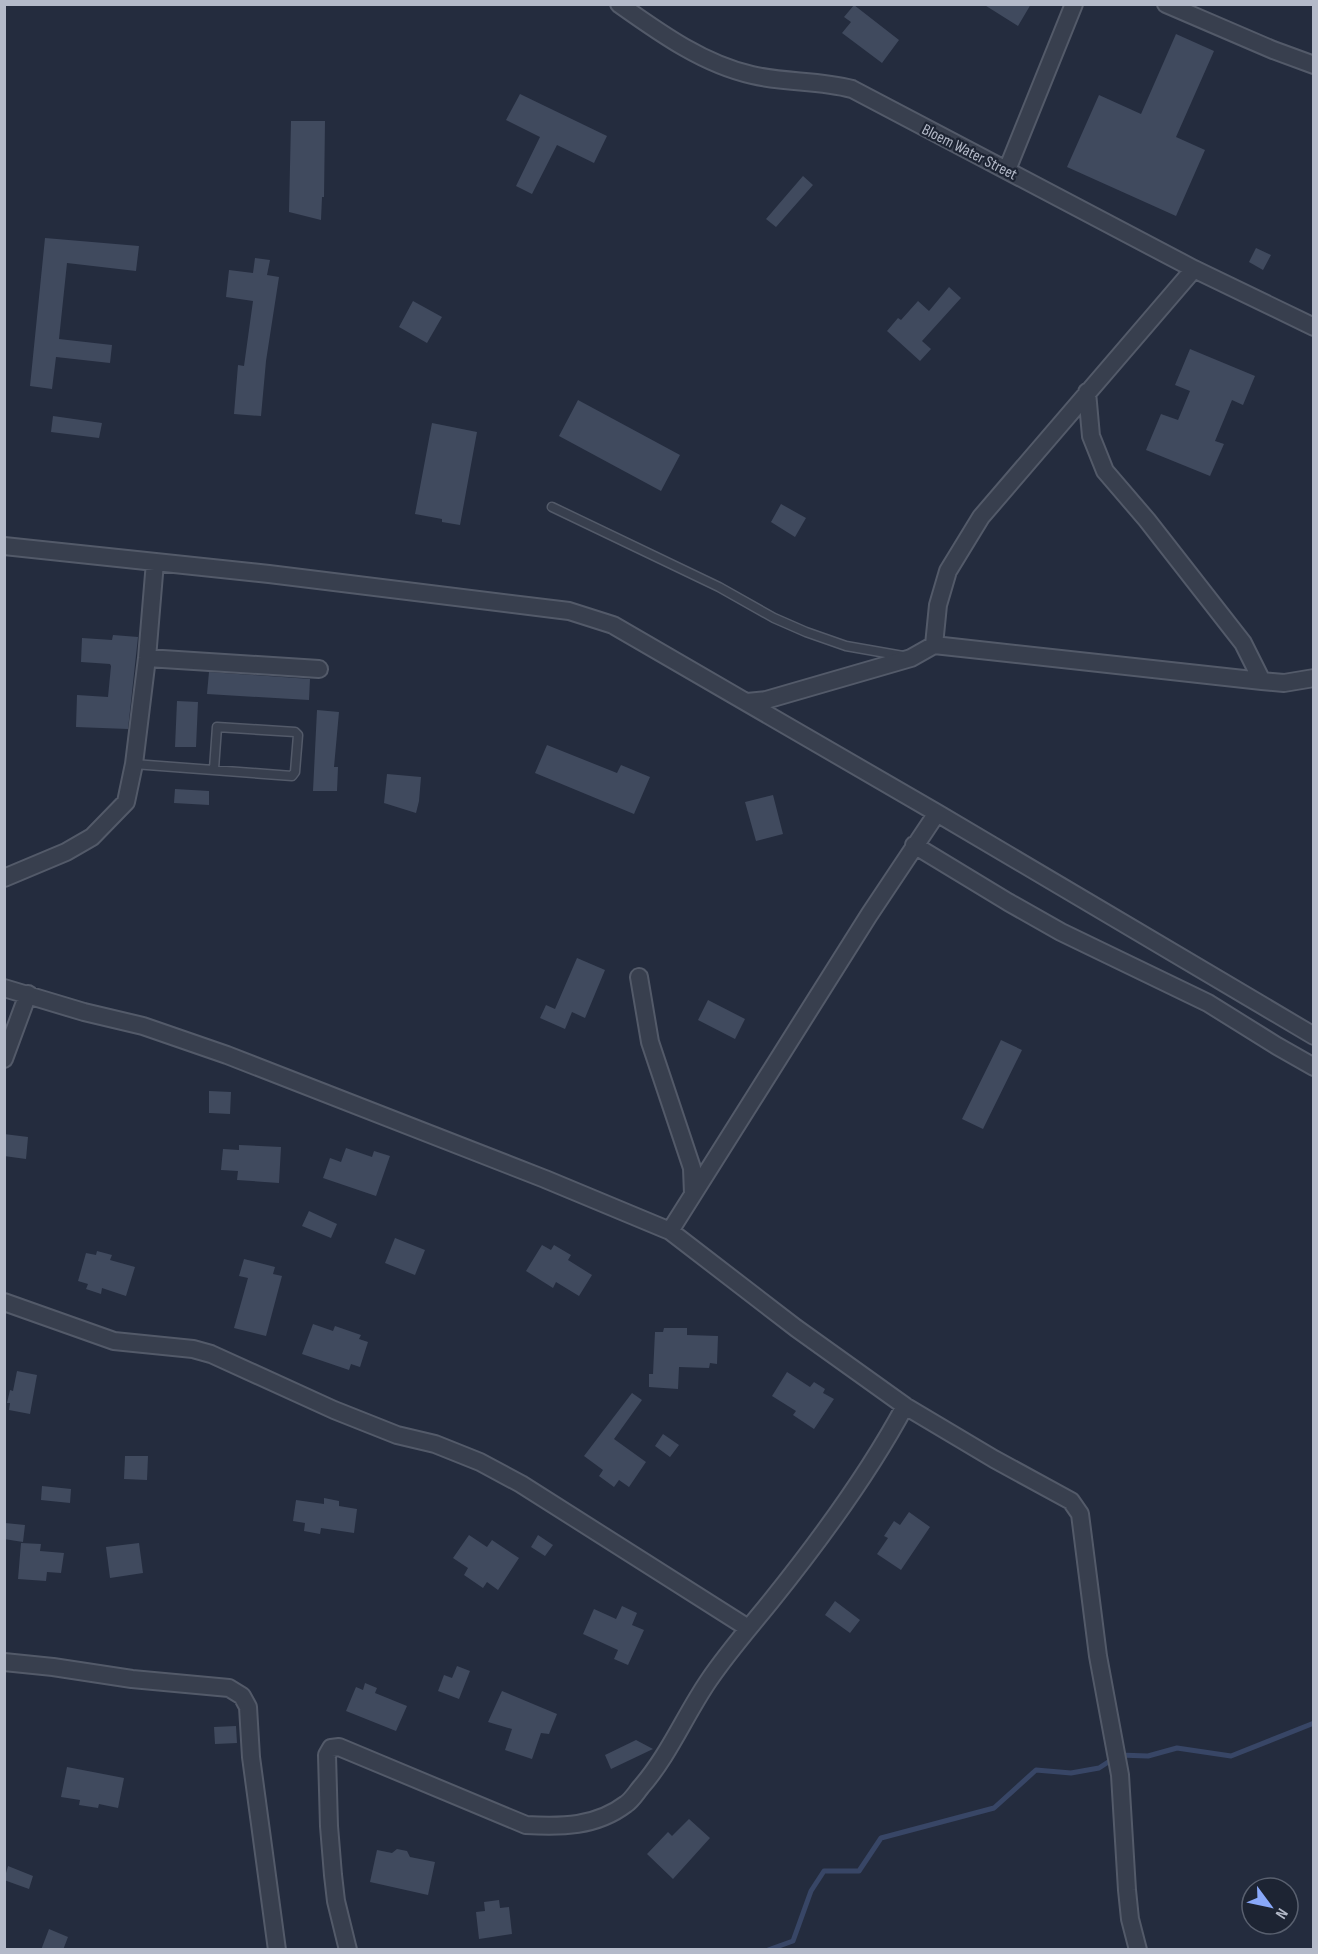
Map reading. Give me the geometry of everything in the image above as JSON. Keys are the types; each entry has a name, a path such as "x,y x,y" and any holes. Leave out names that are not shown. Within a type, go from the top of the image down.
{"street":[{"name":"Bloem Water Street","path":"619,4 661,33 727,69 755,76 831,83 852,89 1194,269 1314,327"},
{"path":"1007,170 1074,4"},
{"path":"1166,4 1314,65"},
{"path":"934,645 938,606 948,571 981,517 1194,269"},
{"path":"1087,392 1091,436 1105,471 1147,520 1243,643 1262,681"},
{"path":"4,546 569,611 591,616 613,625 747,702 1314,1036"},
{"path":"4,878 66,852 92,837 126,802 134,764 147,658 155,562"},
{"path":"747,702 782,695 911,658 934,645 1284,683 1314,678"},
{"path":"147,658 319,669"},
{"path":"670,1231 914,845 937,813"},
{"path":"914,845 1062,932 1208,1004 1314,1067"},
{"path":"639,977 650,1041 692,1168 693,1195"},
{"path":"4,988 84,1012 143,1026 227,1055 545,1179 670,1231 796,1328 905,1406 994,1460 1071,1501 1080,1514 1098,1656 1120,1775 1127,1890 1130,1919 1138,1950"},
{"path":"4,1059 28,994"},
{"path":"4,1302 114,1341 193,1349 211,1354 334,1410 397,1435 435,1444 480,1462 521,1484 748,1628"},
{"path":"348,1950 336,1900 328,1826 327,1755 332,1748 339,1748 526,1825 585,1824 627,1804 672,1743 709,1680 825,1531 879,1450 905,1406"},
{"path":"4,1662 229,1689 242,1696 248,1707 253,1778 277,1950"}],"lane":[{"path":"552,507 719,587 774,618 806,632 846,646 911,658"},
{"path":"134,764 294,775 298,735 295,732 217,727 214,769"}],"building":[{"path":"983,4 1031,4 1018,26"},
{"path":"854,5 899,40 882,63 842,33 851,22 844,17"},
{"path":"1176,34 1214,51 1176,137 1205,150 1176,216 1067,167 1099,95 1141,114"},
{"path":"520,94 607,136 594,163 557,145 532,194 516,186 540,137 506,120"},
{"path":"291,121 325,121 324,197 322,197 321,220 289,212"},
{"path":"803,176 813,185 776,227 766,219"},
{"path":"45,238 139,246 136,271 67,263 59,339 112,345 110,363 56,357 52,389 30,386"},
{"path":"1256,248 1271,255 1263,270 1249,262"},
{"path":"255,258 270,260 267,275 279,277 266,361 261,416 234,414 238,365 244,366 253,301 226,297 229,270 253,273"},
{"path":"949,287 961,298 922,341 931,349 920,361 887,331 898,318 901,320 918,301 929,311"},
{"path":"413,301 442,317 427,343 399,327"},
{"path":"1190,349 1255,376 1243,405 1232,400 1215,441 1224,444 1210,476 1146,450 1161,414 1178,420 1190,391 1175,385"},
{"path":"578,400 680,455 661,491 559,436"},
{"path":"53,416 102,423 99,438 51,432"},
{"path":"432,423 477,432 460,525 415,514"},
{"path":"781,504 806,518 795,537 771,522"},
{"path":"113,635 138,637 128,729 76,727 77,695 108,697 111,666 110,664 81,662 82,638 112,640"},
{"path":"209,672 310,679 309,700 207,694"},
{"path":"177,701 198,702 196,747 175,747"},
{"path":"317,710 339,712 334,767 338,767 337,791 313,791"},
{"path":"547,745 617,773 621,765 650,777 634,814 535,773"},
{"path":"387,774 421,777 416,813 384,803"},
{"path":"175,789 209,791 209,805 174,803"},
{"path":"773,795 783,834 756,841 745,802"},
{"path":"577,958 605,970 585,1018 572,1012 565,1029 540,1018 546,1005 555,1009"},
{"path":"708,1000 745,1019 735,1039 698,1020"},
{"path":"1001,1040 1022,1050 983,1129 962,1119"},
{"path":"209,1091 231,1092 230,1114 209,1113"},
{"path":"4,1134 28,1137 26,1159 4,1156"},
{"path":"239,1145 281,1147 279,1183 237,1180 238,1171 221,1170 223,1149 239,1150"},
{"path":"346,1148 372,1157 374,1151 390,1156 376,1196 323,1178 330,1158 341,1162"},
{"path":"309,1211 337,1224 331,1238 302,1226"},
{"path":"395,1238 425,1250 415,1275 385,1263"},
{"path":"542,1245 551,1250 554,1245 571,1255 568,1260 592,1275 579,1296 556,1282 553,1288 526,1271"},
{"path":"97,1251 112,1255 110,1260 135,1267 126,1296 102,1288 101,1294 86,1289 88,1284 78,1281 86,1253 96,1255"},
{"path":"244,1259 275,1267 273,1274 282,1276 266,1336 234,1328 248,1278 239,1276"},
{"path":"313,1324 333,1331 335,1326 361,1335 359,1339 368,1342 360,1367 351,1364 349,1370 302,1354"},
{"path":"664,1328 687,1328 687,1335 718,1336 717,1364 710,1363 709,1368 679,1367 678,1389 649,1387 649,1374 653,1374 655,1332 663,1332"},
{"path":"17,1371 37,1375 30,1414 9,1410 10,1403 7,1403 10,1390 13,1391"},
{"path":"787,1372 810,1387 814,1382 825,1389 823,1393 834,1399 814,1429 793,1415 796,1411 772,1396"},
{"path":"632,1393 642,1400 614,1439 646,1462 629,1487 619,1480 614,1487 599,1476 603,1470 584,1456"},
{"path":"663,1434 679,1445 670,1457 655,1446"},
{"path":"125,1456 148,1456 147,1480 124,1479"},
{"path":"42,1486 71,1489 70,1503 41,1500"},
{"path":"324,1498 339,1501 339,1506 357,1509 354,1533 321,1528 320,1534 304,1531 305,1523 293,1521 296,1500 324,1504"},
{"path":"909,1512 930,1527 901,1570 877,1554 888,1538 884,1536 894,1521 900,1525"},
{"path":"5,1523 25,1525 23,1542 4,1539"},
{"path":"469,1535 487,1547 492,1540 519,1558 498,1590 487,1582 483,1588 464,1575 468,1568 453,1558"},
{"path":"538,1535 553,1545 545,1556 531,1547"},
{"path":"21,1543 41,1544 40,1551 64,1553 61,1573 47,1572 46,1581 18,1579"},
{"path":"139,1543 143,1573 110,1578 106,1547"},
{"path":"835,1601 860,1620 850,1633 825,1615"},
{"path":"622,1606 637,1613 632,1625 644,1630 628,1665 614,1659 618,1650 583,1634 594,1609 616,1619"},
{"path":"457,1666 470,1671 459,1699 438,1691 444,1675 452,1678"},
{"path":"365,1683 377,1688 375,1693 407,1706 396,1731 346,1711 356,1687 363,1690"},
{"path":"502,1691 557,1714 549,1734 541,1733 532,1759 505,1750 512,1729 488,1722"},
{"path":"236,1726 237,1743 215,1744 214,1727"},
{"path":"636,1740 653,1749 611,1769 605,1755"},
{"path":"67,1767 124,1778 118,1808 99,1804 98,1808 79,1805 80,1800 61,1797"},
{"path":"689,1819 710,1838 673,1879 647,1854 668,1832 672,1836"},
{"path":"397,1849 407,1851 410,1857 435,1862 428,1895 370,1882 377,1850 392,1853"},
{"path":"8,1866 33,1876 29,1889 4,1880"},
{"path":"499,1900 500,1908 509,1907 512,1934 479,1939 476,1912 485,1911 484,1902"},
{"path":"49,1929 68,1937 63,1950 41,1950"}],"waterway":[{"path":"768,1950 793,1941 811,1891 824,1871 859,1871 881,1838 994,1808 1036,1770 1071,1773 1099,1768 1119,1755 1148,1756 1177,1748 1231,1756 1314,1723"}]}
